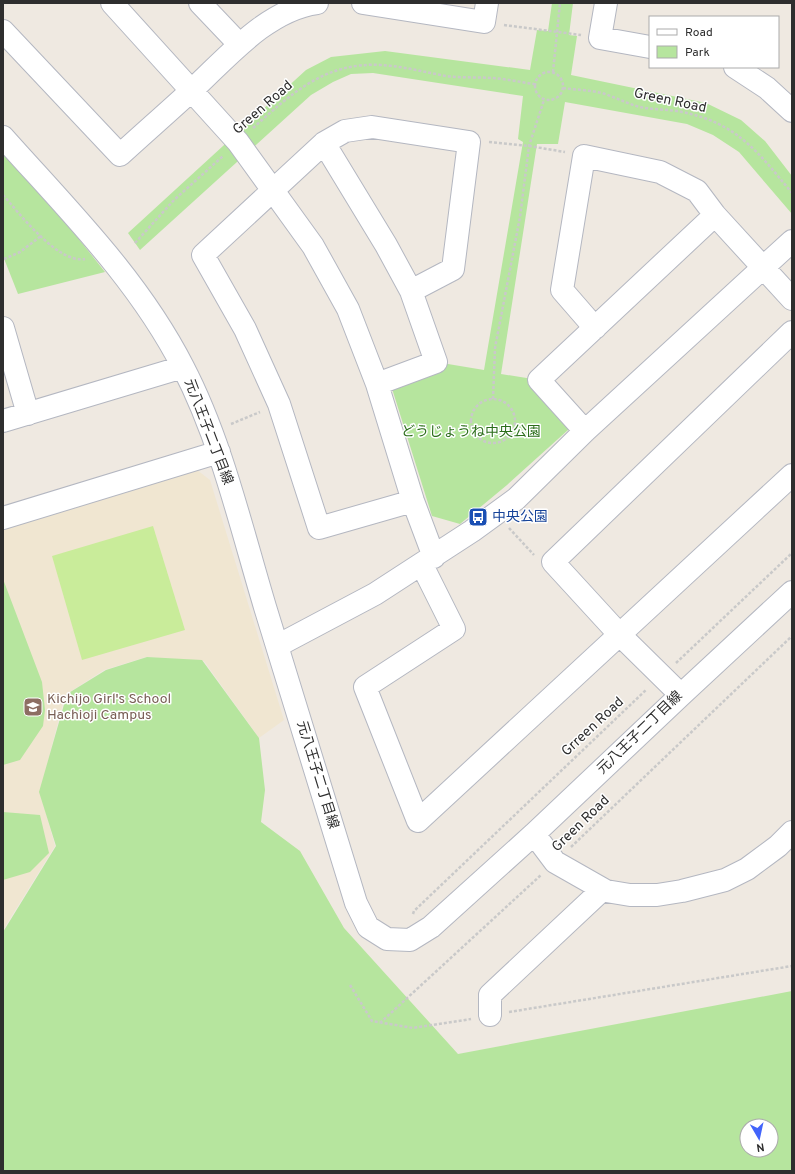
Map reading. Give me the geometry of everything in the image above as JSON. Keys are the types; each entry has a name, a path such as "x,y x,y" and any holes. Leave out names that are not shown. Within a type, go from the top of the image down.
{"street":[{"path":"112,3 238,142 313,246 348,309 377,384 414,501 428,561 454,629 365,687 418,821 792,475"},
{"path":"200,3 239,44"},
{"path":"3,31 120,155 191,91 239,44 274,20 307,4 317,3"},
{"path":"364,3 485,12"},
{"path":"606,3 600,38 649,47"},
{"path":"737,68 767,88 792,111"},
{"path":"411,291 453,269 468,142 372,127 345,131 324,143 203,255 245,329 278,404 319,528 414,501"},
{"name":"元八王子二丁目線","path":"3,137 70,209 116,264 146,304 183,367 219,452 356,903 368,927 387,939 410,940 431,927 534,834 680,695 792,592"},
{"path":"324,143 386,245 411,291 436,362 377,384"},
{"path":"595,328 562,290 584,156 660,172 697,191 715,215 792,299"},
{"path":"585,431 539,380 715,215"},
{"path":"277,646 375,594 428,561 516,499 585,431 792,241"},
{"path":"3,328 28,414"},
{"path":"680,695 619,634 553,562 792,332"},
{"path":"3,421 183,367"},
{"path":"3,518 219,452"},
{"path":"534,834 555,862 602,890 630,895 657,895 682,891 725,880 747,869 778,846 792,832"},
{"path":"490,1015 490,995 602,890"}],"path":[{"path":"553,72 560,3"},
{"path":"485,12 556,32"},
{"name":"Green Road","path":"135,243 174,200 292,94 308,84 340,69 360,65 400,67 447,76 493,78 534,84"},
{"path":"553,72 561,78 563,88 558,97 554,100 544,100 536,93 534,84 539,75 553,72"},
{"name":"Green Road","path":"563,88 604,94 640,107 681,111 706,117 726,126 745,140 762,156 792,193"},
{"path":"493,399 495,348 520,217 529,146 544,100"},
{"path":"468,142 529,146 584,156"},
{"path":"3,195 41,236 62,253 76,260 88,258"},
{"path":"4,259 20,252 41,236"},
{"path":"493,399 507,404 515,416 515,424 508,437 502,441 493,443 479,438 474,432 471,420 477,406 485,400 493,399"},
{"path":"231,424 278,404"},
{"path":"506,525 536,558"},
{"name":"Grreen Road","path":"411,919 414,911 792,554"},
{"name":"Green Road","path":"380,1023 555,862 792,636"},
{"path":"350,984 372,1021 414,1028 792,966"}],"shaded area":[{"name":"Kichijo Girl's School Hachioji Campus","path":"197,470 210,480 284,720 259,738 204,661 146,657 104,670 65,695 40,792 55,846 3,930 3,528"}],"green space":[{"name":"どうじょうね中央公園","path":"552,3 573,3 569,35 577,36 571,75 706,103 741,120 765,141 792,176 792,214 739,152 713,135 687,124 565,102 558,144 537,144 501,374 539,380 578,421 507,485 460,524 432,516 389,379 436,362 484,370 523,142 518,139 523,96 373,73 351,74 333,82 311,95 140,250 128,233 306,70 331,57 385,51 530,70 537,30 548,31"},
{"path":"3,152 55,209 105,272 18,294 3,256"},
{"path":"153,526 185,630 82,660 52,556"},
{"path":"3,579 42,682 45,710 43,726 20,760 3,765"},
{"path":"147,657 202,660 259,738 265,790 261,822 300,851 344,928 458,1054 792,991 792,1171 3,1171 3,932 56,846 39,792 67,694 106,670"},
{"path":"3,812 40,815 49,853 30,872 3,880"}],"place":[{"name":"中央公園","path":"478,517"},
{"name":"Kichijo Girl's School Hachioji Campus","path":"33,707"}]}
